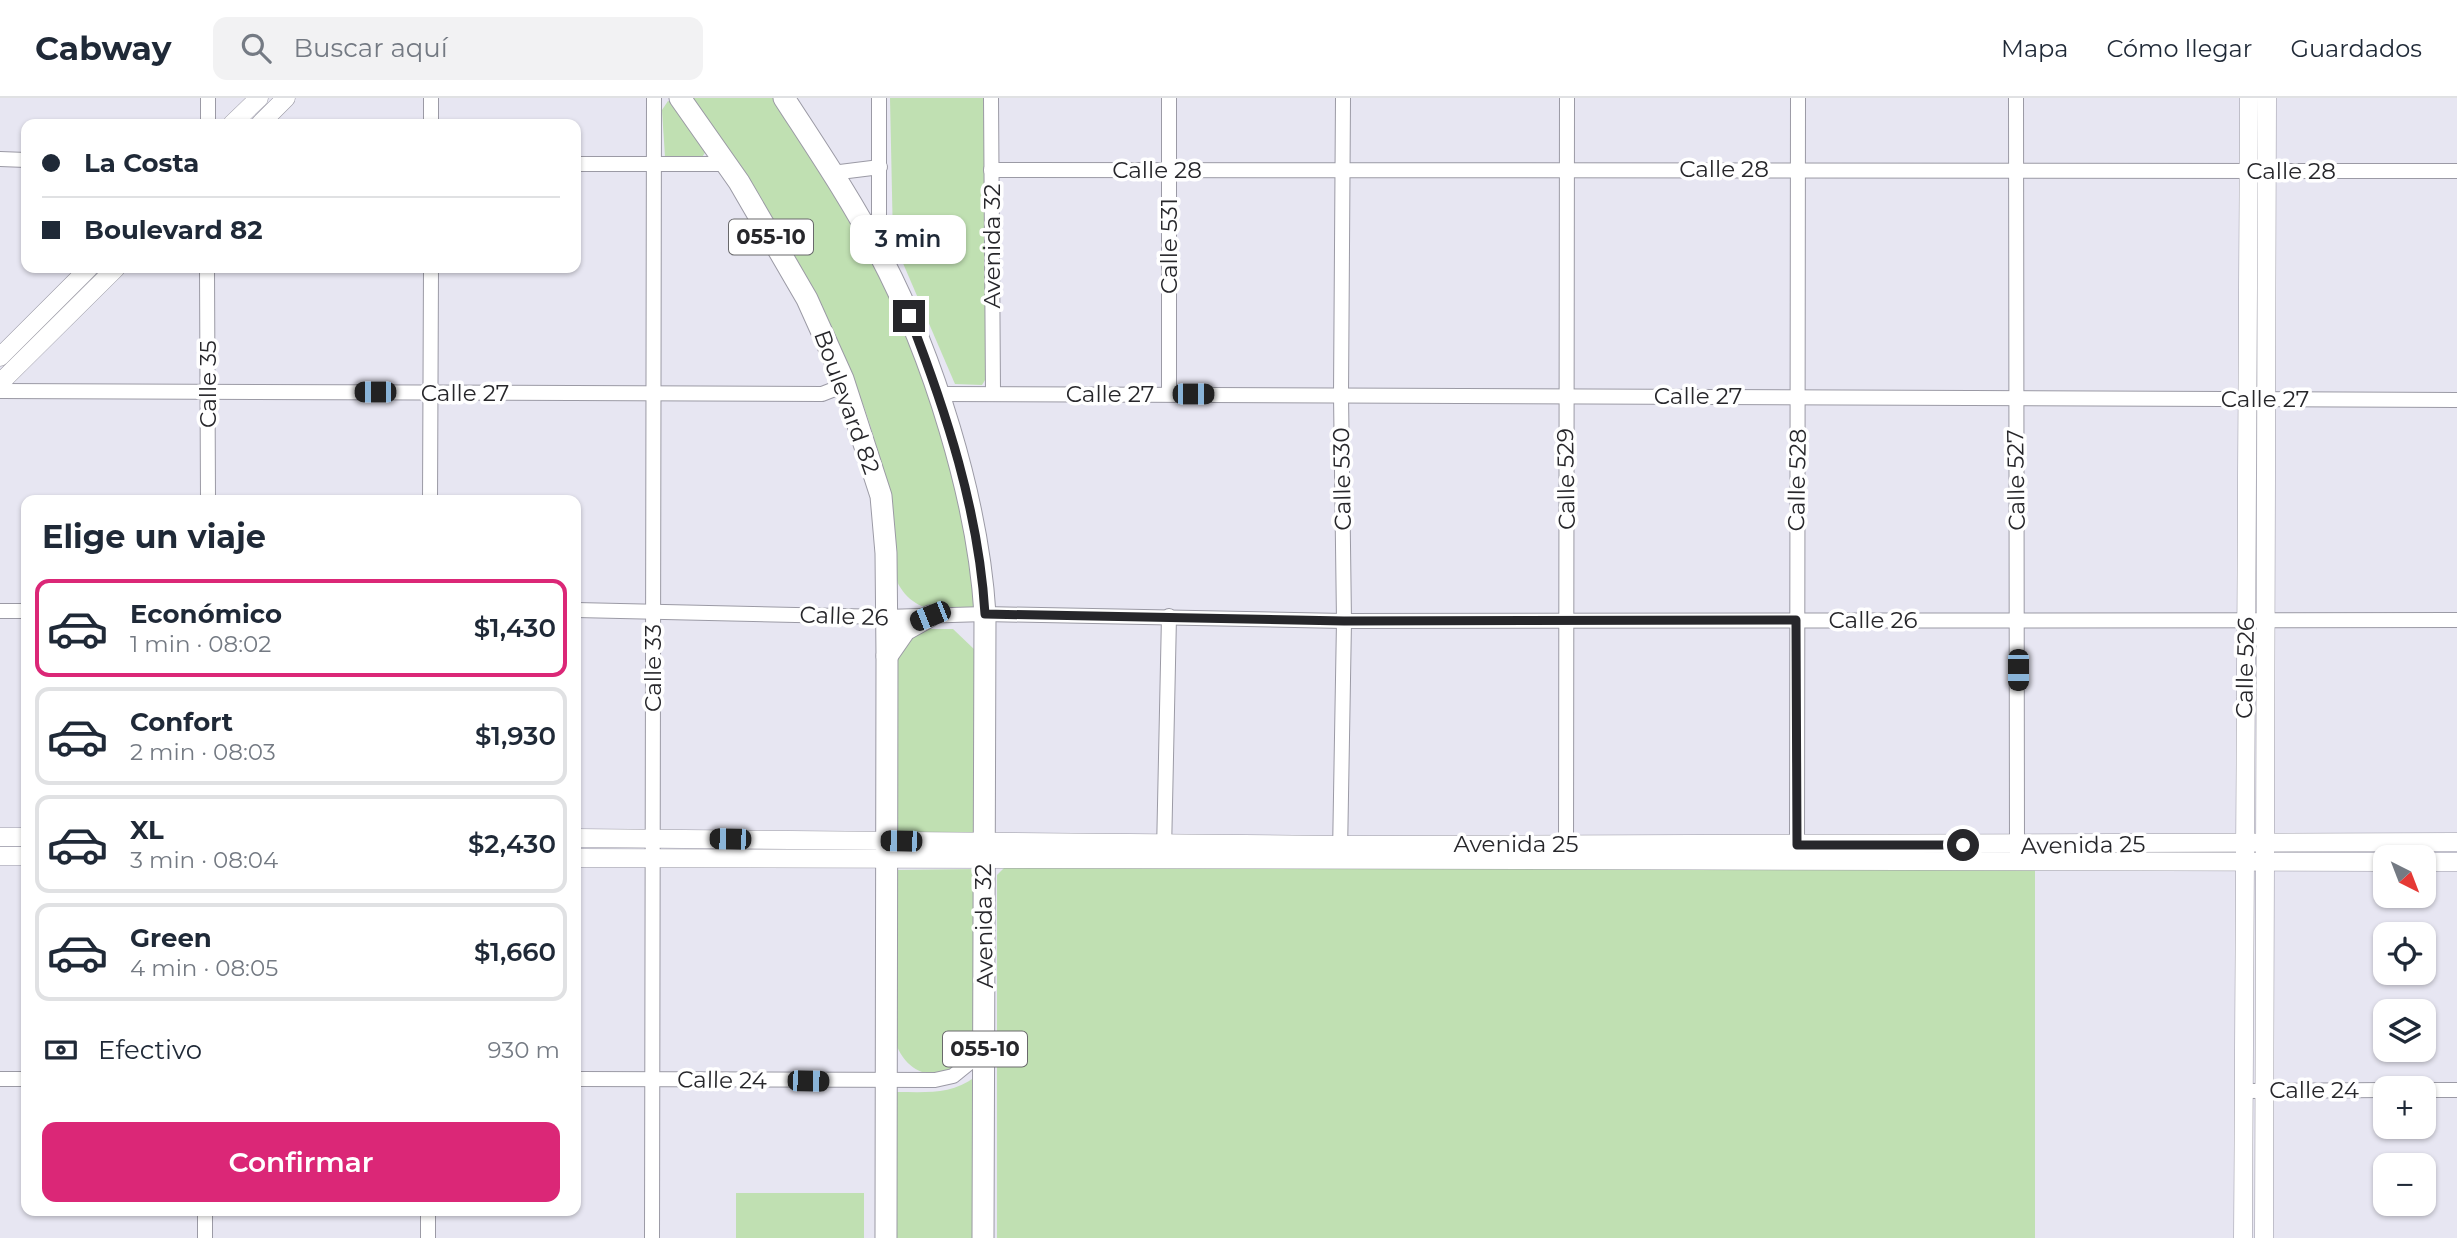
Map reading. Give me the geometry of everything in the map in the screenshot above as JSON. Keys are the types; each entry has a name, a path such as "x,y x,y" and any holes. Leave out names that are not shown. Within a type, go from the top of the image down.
{"highway":[{"name":"Boulevard 82","path":"680,98 726,164 807,299 845,385 881,496 886,553 886,617"},
{"name":"055-10","path":"784,98 879,253 939,394 975,533 985,614"},
{"name":"Avenida 32","path":"984,1238 985,614"},
{"path":"887,656 905,630 930,616"},
{"name":"055-10","path":"886,617 886,1238"}],"main road":[{"path":"237,119 259,98"},
{"path":"265,119 286,98"},
{"name":"Calle 526","path":"2249,98 2257,172 2266,399 2264,1238"},
{"name":"Calle 526","path":"2243,1238 2247,399 2257,172 2267,98"},
{"path":"0,356 84,273"},
{"path":"0,383 111,273"},
{"path":"0,838 21,837"},
{"name":"Avenida 25","path":"581,838 653,839 885,851"},
{"name":"Avenida 25","path":"581,858 653,859 983,850 2017,854 2244,852 2264,843 2457,842"},
{"name":"Avenida 25","path":"2244,852 2264,862 2373,862"},
{"path":"0,856 21,856"},
{"path":"2436,862 2457,862"}],"street":[{"path":"208,98 208,119"},
{"path":"431,98 431,119"},
{"name":"Calle 33","path":"652,1238 656,164 654,98"},
{"path":"879,98 879,253"},
{"name":"Avenida 32","path":"991,98 993,393"},
{"name":"Calle 531","path":"1168,98 1169,394"},
{"name":"Calle 530","path":"1340,852 1344,621 1341,395 1343,98"},
{"name":"Calle 529","path":"1566,852 1567,98"},
{"name":"Calle 528","path":"1797,853 1798,98"},
{"name":"Calle 527","path":"2016,98 2014,398 2018,620 2017,854"},
{"path":"0,159 21,160"},
{"path":"581,163 726,164"},
{"path":"832,173 880,167"},
{"name":"Calle 28","path":"992,170 2457,171"},
{"name":"Calle 35","path":"207,273 208,495"},
{"path":"430,495 431,273"},
{"name":"Calle 27","path":"0,391 822,394 845,385"},
{"name":"Calle 27","path":"939,394 2457,400"},
{"name":"Calle 26","path":"581,610 886,617 985,614 1344,621 2457,620"},
{"path":"0,611 21,611"},
{"path":"1164,852 1169,616"},
{"name":"Calle 24","path":"581,1079 886,1082 935,1080 953,1076 985,1050"},
{"path":"0,1079 21,1079"},
{"name":"Calle 24","path":"2244,1091 2373,1090"},
{"path":"2436,1090 2457,1090"},
{"path":"205,1216 205,1238"},
{"path":"428,1216 428,1238"}],"green space":[{"path":"691,98 780,98 843,203 904,321 956,479 980,609 936,610 925,607 908,597 900,587 890,511 879,458 870,424 847,366 785,248"},
{"path":"890,98 985,98 990,372 982,385 955,384 893,240"},
{"path":"668,101 677,104 706,151 701,159 665,157 662,110"},
{"path":"929,629 953,629 976,651 979,835 895,834 895,666 907,643"},
{"path":"1005,867 2035,870 2035,1238 997,1238 997,875"},
{"path":"979,869 978,1040 970,1055 959,1066 947,1072 922,1072 901,1054 894,1038 894,870"},
{"path":"975,1077 978,1238 894,1238 896,1092 947,1090"},
{"path":"736,1193 864,1193 864,1238 736,1238"}],"route":[{"path":"909,316 939,394 975,533 985,614 1344,621 1796,620 1797,845 1963,845"}]}
